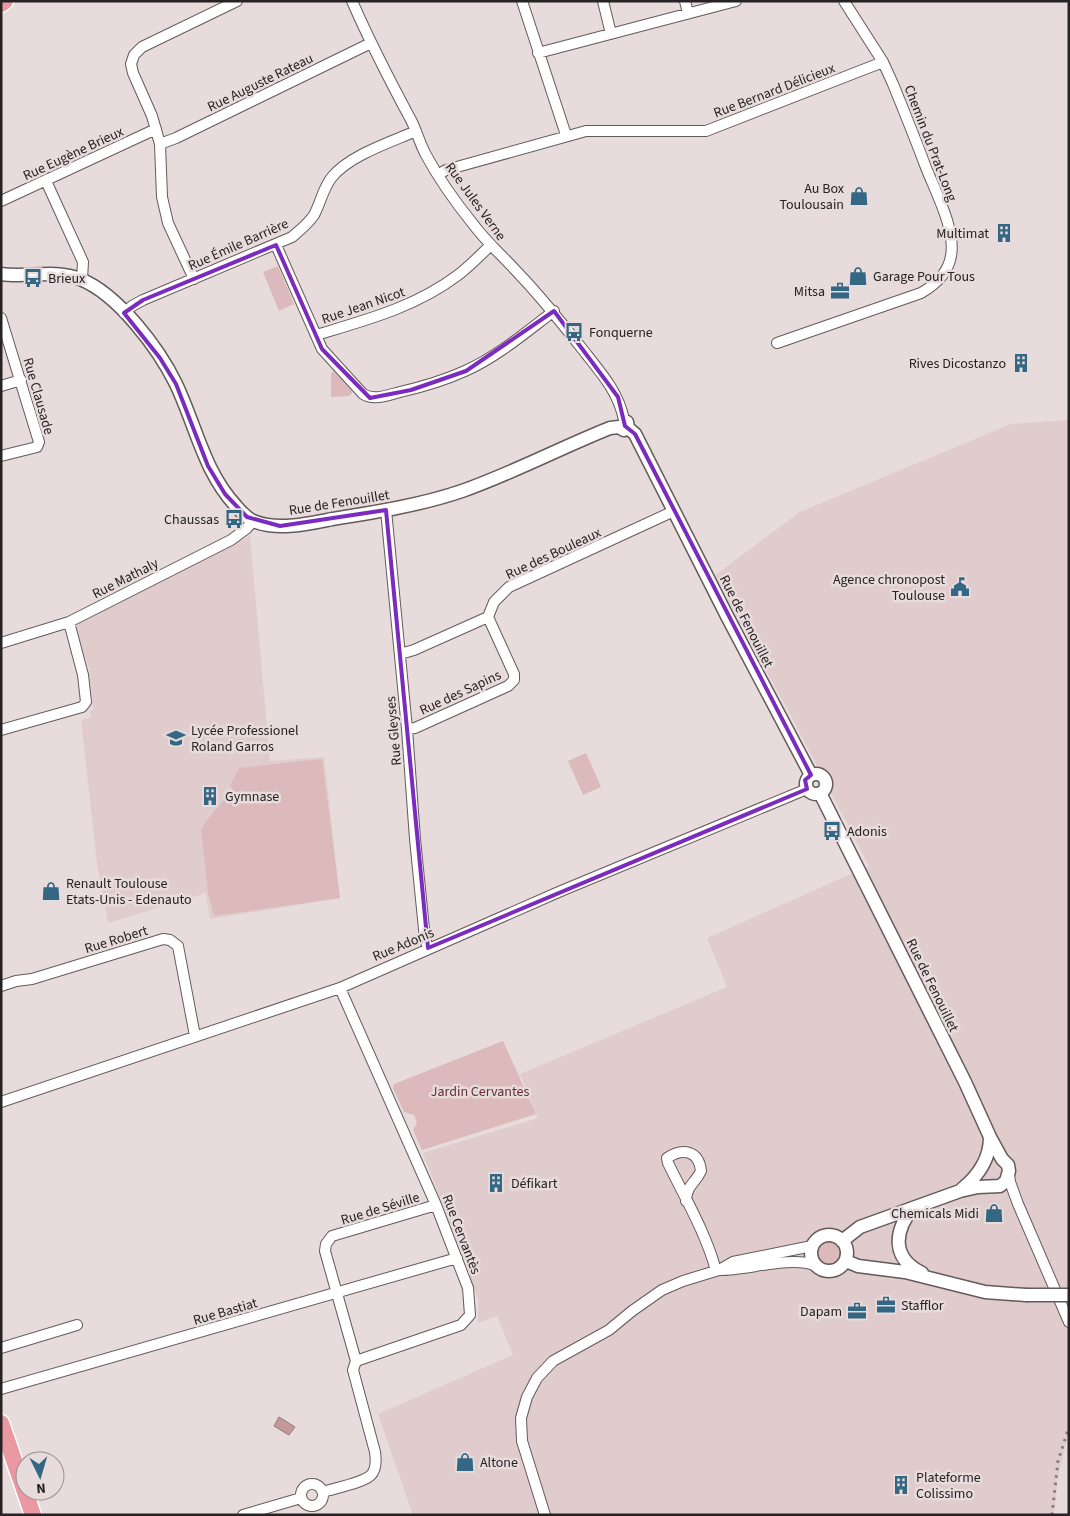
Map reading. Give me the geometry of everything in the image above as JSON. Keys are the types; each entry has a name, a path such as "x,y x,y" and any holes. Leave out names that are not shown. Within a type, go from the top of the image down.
{"main road":[{"path":"1,4 5,1"},
{"path":"1,1423 33,1515"}],"street":[{"path":"194,279 173,236 164,211 160,144 152,116 133,73 131,64 134,55 142,47 237,1"},
{"name":"Rue Jules Verne","path":"352,1 426,154 438,174 490,246 518,272 554,311 605,377 622,406 624,425"},
{"path":"522,1 566,136"},
{"path":"603,1 611,34"},
{"path":"685,1 688,13"},
{"path":"538,53 736,1"},
{"name":"Chemin du Prat-Long","path":"777,343 921,293 940,279 950,262 952,245 946,218 913,131 883,62 844,1"},
{"name":"Rue Auguste Rateau","path":"160,144 371,43"},
{"name":"Rue Bernard Délicieux","path":"438,174 446,170 586,131 706,131 883,62"},
{"name":"Rue Eugène Brieux","path":"1,201 156,129"},
{"name":"Rue Émile Barrière","path":"124,312 144,300 292,237 314,215 326,185 333,175 348,162 416,131"},
{"path":"46,180 83,262 82,279"},
{"path":"276,245 322,349 327,357 363,394 370,398 411,390 466,370 506,347 554,311"},
{"name":"Rue Jean Nicot","path":"316,335 379,316 431,293 459,274 490,246"},
{"path":"1,274 54,273 82,279 107,296 124,312 152,344 176,384 208,466 224,494 253,521"},
{"name":"Rue Clausade","path":"1,318 40,442 37,447 1,456"},
{"path":"1,386 21,380"},
{"name":"Rue de Fenouillet","path":"253,521 280,526 296,525 386,510 435,499 462,491 598,433 624,425 635,434 811,775"},
{"name":"Rue Gleyses","path":"386,510 407,729 415,839 425,940 428,948"},
{"name":"Rue des Bouleaux","path":"488,617 494,602 509,587 674,511"},
{"name":"Rue Mathaly","path":"1,643 69,622 231,540 253,521"},
{"path":"400,654 414,650 488,617"},
{"name":"Rue des Sapins","path":"407,729 415,728 508,686 514,680 514,674 488,617"},
{"path":"1,730 82,707 86,702 84,675 69,622"},
{"path":"811,775 820,775 824,778 826,786 820,793 813,793 807,789 806,781 811,775"},
{"name":"Rue Adonis","path":"1,1102 340,988 428,948 807,789"},
{"name":"Rue de Fenouillet","path":"820,793 965,1082 990,1137 1002,1159 1008,1165 1010,1182 1018,1204 1069,1322"},
{"name":"Rue Robert","path":"1,986 51,974 163,939 170,940 178,946 195,1036"},
{"name":"Rue Cervantès","path":"340,988 436,1205 468,1288 470,1315 461,1324 356,1361"},
{"path":"982,1167 989,1150 990,1137"},
{"path":"686,1201 688,1187 701,1171 697,1158 692,1153 684,1152 667,1158 668,1163 686,1201 712,1255 717,1271"},
{"path":"960,1191 994,1157 1002,1159"},
{"name":"Rue de Fenouillet","path":"982,1167 984,1182 1006,1192 1018,1204"},
{"path":"842,1240 860,1227 960,1191 1003,1184 1009,1174"},
{"name":"Rue de Séville","path":"337,1293 325,1251 326,1244 332,1236 436,1205"},
{"path":"913,1208 904,1219 900,1229 899,1246 902,1256 907,1264 937,1281"},
{"path":"545,1515 522,1441 521,1418 527,1397 537,1378 553,1361 609,1330 662,1290 683,1281 717,1271 801,1261 814,1265 822,1271 833,1272 839,1269 846,1261 847,1250 842,1240 835,1236 827,1235 817,1239 812,1246 811,1258 814,1265"},
{"path":"717,1271 732,1262 812,1246"},
{"name":"Rue Bastiat","path":"1,1389 457,1258"},
{"path":"846,1261 858,1266 905,1272 997,1294 1069,1295"},
{"path":"323,1492 364,1480 372,1474 376,1462 353,1370 356,1361 337,1293"},
{"path":"1,1348 77,1326"},
{"path":"310,1483 320,1486 323,1492 323,1499 317,1510 304,1504 301,1498 301,1490 310,1483"},
{"path":"243,1515 301,1498"}],"highlighted area":[{"path":"276,245 322,349 370,398 411,390 466,371 554,311 618,397 625,426 635,434 811,775 805,780 807,789 428,948 386,510 280,526 247,517 225,494 208,466 176,384 160,358 124,313 143,300"}],"shaded area":[{"path":"1069,420 1069,1430 1058,1477 1054,1515 413,1515 378,1414 513,1355 497,1316 478,1323 478,1299 423,1153 538,1118 520,1074 727,987 707,938 869,866 791,716 714,576 800,512 1011,424"},
{"name":"Lycée Professionel Roland Garros","path":"250,536 270,761 324,757 340,898 210,919 206,893 108,923 97,864 81,720 91,717 90,711 93,710 89,668 76,630 79,622"},
{"path":"279,1417 295,1427 289,1435 274,1426"}],"green space":[{"path":"278,266 294,304 279,311 263,272"},
{"path":"333,371 352,389 352,393 349,396 331,397 331,374"},
{"path":"586,753 601,787 583,795 568,761"},
{"path":"322,759 340,898 214,916 208,892 201,830 233,789 230,786 239,768"},
{"name":"Jardin Cervantes","path":"503,1041 536,1114 422,1150 413,1130 417,1123 414,1115 404,1112 393,1088 394,1084"},
{"path":"823,1242 833,1242 840,1249 840,1259 833,1266 823,1266 816,1259 816,1249"}],"railway":[{"path":"1052,1515 1058,1461 1069,1427"}],"place":[{"name":"Au Box Toulousain","path":"859,196"},
{"name":"Multimat","path":"1004,233"},
{"name":"Garage Pour Tous","path":"858,276"},
{"name":"Brieux","path":"33,278"},
{"name":"Mitsa","path":"840,291"},
{"name":"Fonquerne","path":"574,332"},
{"name":"Rives Dicostanzo","path":"1021,363"},
{"name":"Chaussas","path":"234,519"},
{"name":"Agence chronopost Toulouse","path":"960,587"},
{"name":"Lycée Professionel Roland Garros","path":"176,738"},
{"name":"Gymnase","path":"210,796"},
{"name":"Adonis","path":"832,831"},
{"name":"Renault Toulouse Etats-Unis - Edenauto","path":"51,891"},
{"name":"Défikart","path":"496,1183"},
{"name":"Chemicals Midi","path":"994,1213"},
{"name":"Stafflor","path":"886,1305"},
{"name":"Dapam","path":"857,1311"},
{"name":"Altone","path":"465,1462"},
{"name":"Plateforme Colissimo","path":"901,1485"}]}
